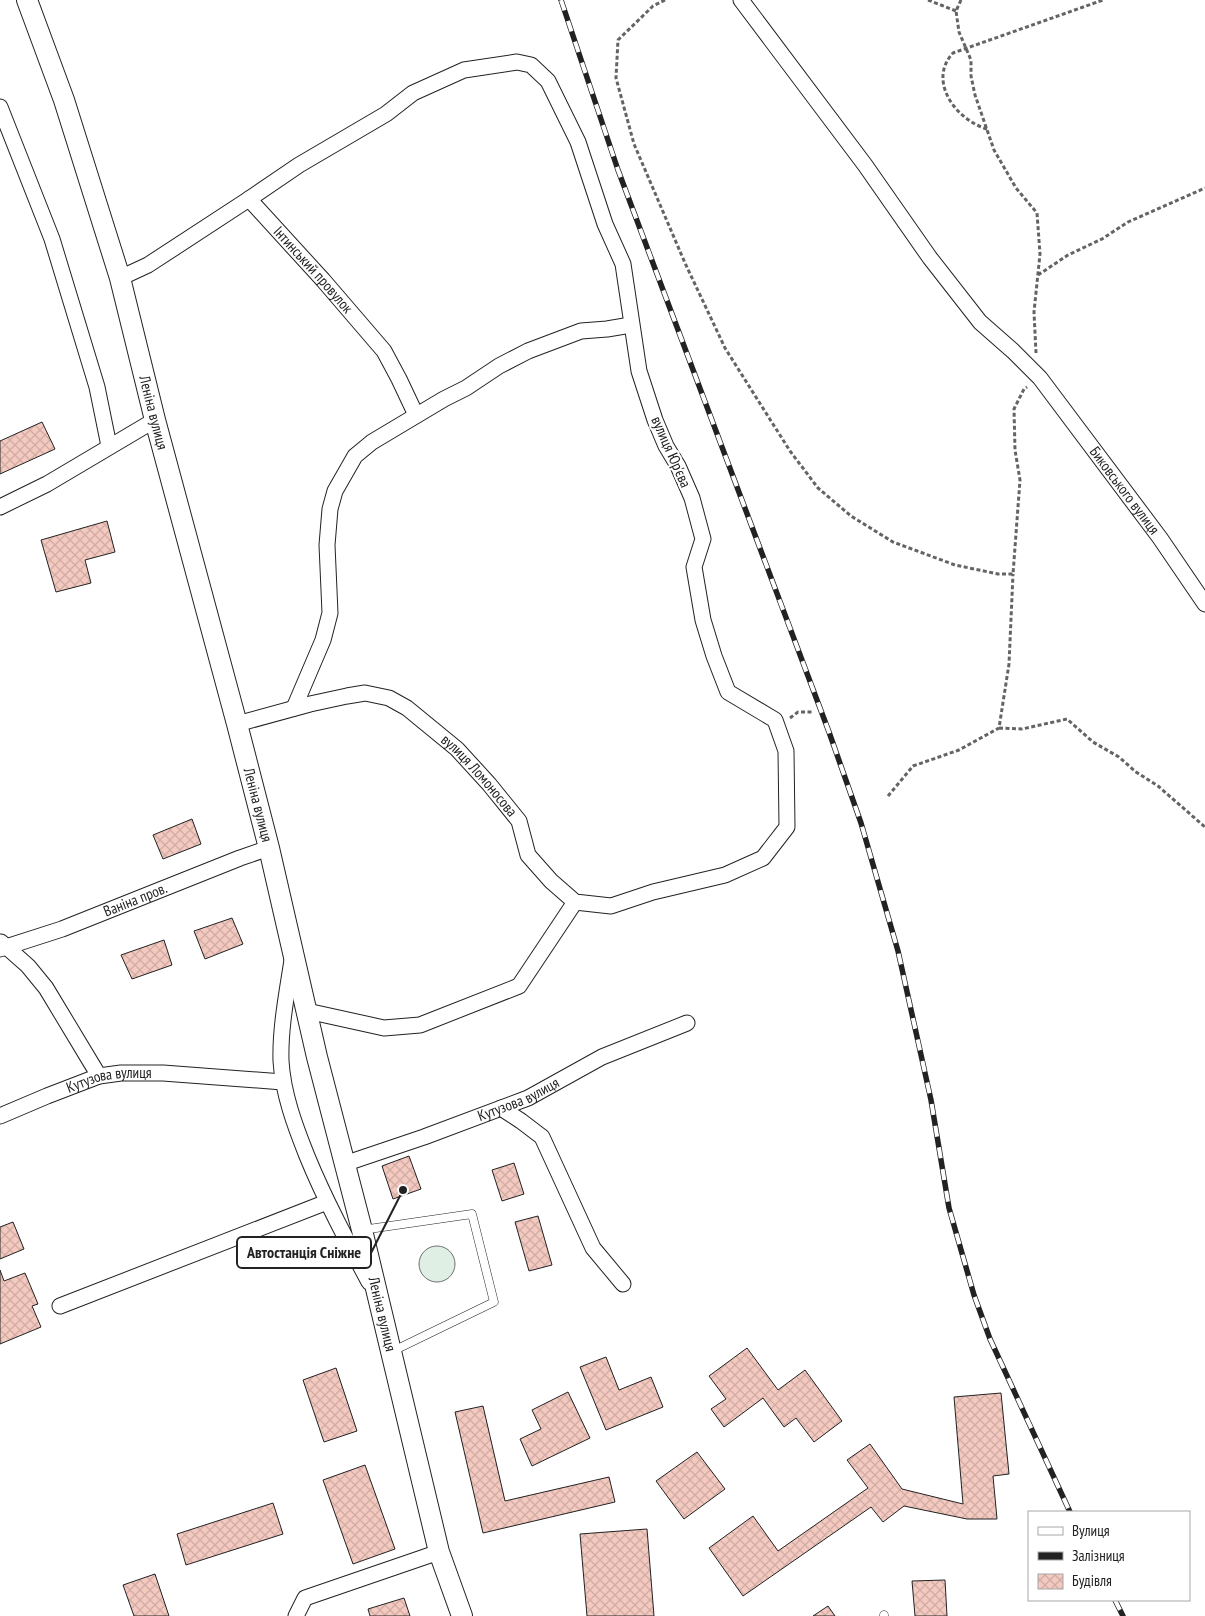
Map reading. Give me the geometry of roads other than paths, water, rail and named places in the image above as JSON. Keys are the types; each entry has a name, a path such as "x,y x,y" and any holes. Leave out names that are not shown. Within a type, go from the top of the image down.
{"main road":[{"name":"Леніна вулиця","path":"27,0 66,108 120,278 155,420 269,848 439,1552 462,1616"}],"street":[{"name":"Биковського вулиця","path":"741,0 865,165 930,258 980,322 1040,378 1160,538 1205,604"},
{"name":"вулиця Юр'єва","path":"249,199 299,165 386,114 413,93 464,70 498,64 517,62 531,65 548,80 578,142 605,224 622,264 639,371 655,420 692,498 703,538 694,567 702,620 714,656 728,692 775,720 786,752 787,827 762,858 725,875 653,892 610,906 575,902"},
{"path":"0,107 52,240 97,386 109,446"},
{"path":"120,278 148,264 249,199"},
{"name":"Інтинський провулок","path":"249,199 384,351 416,415"},
{"path":"294,708 323,640 330,613 326,545 330,509 335,490 355,456 372,442 466,388 499,366 552,340 580,330 608,329 631,325"},
{"path":"0,507 47,484 155,420"},
{"name":"вулиця Ломоносова","path":"237,724 294,708 365,693 389,698 408,708 457,749 489,784 518,821 528,855 551,881 575,902"},
{"name":"Ваніна пров.","path":"2,945 62,929 269,848"},
{"path":"307,1011 384,1028 420,1025 519,986 575,902"},
{"path":"2,945 28,966 46,988 99,1076"},
{"path":"293,951 281,1043 283,1082 299,1138 327,1202 378,1298"},
{"name":"Кутузова вулиця","path":"344,1164 424,1137 528,1098 602,1057 687,1023"},
{"name":"Кутузова вулиця","path":"0,1116 99,1076 121,1072 163,1073 283,1082"},
{"path":"500,1108 542,1137 593,1248 623,1284"},
{"path":"60,1306 327,1202"},
{"path":"296,1616 305,1598 439,1552"}],"lane":[{"path":"362,1230 472,1214 494,1302 391,1352"}],"railway":[{"path":"561,0 618,170 829,732 861,823 898,951 931,1100 949,1208 974,1295 990,1339 1070,1511"},
{"path":"1116,1601 1123,1616"}],"place":[{"name":"Автостанція Сніжне","path":"403,1190"}]}
